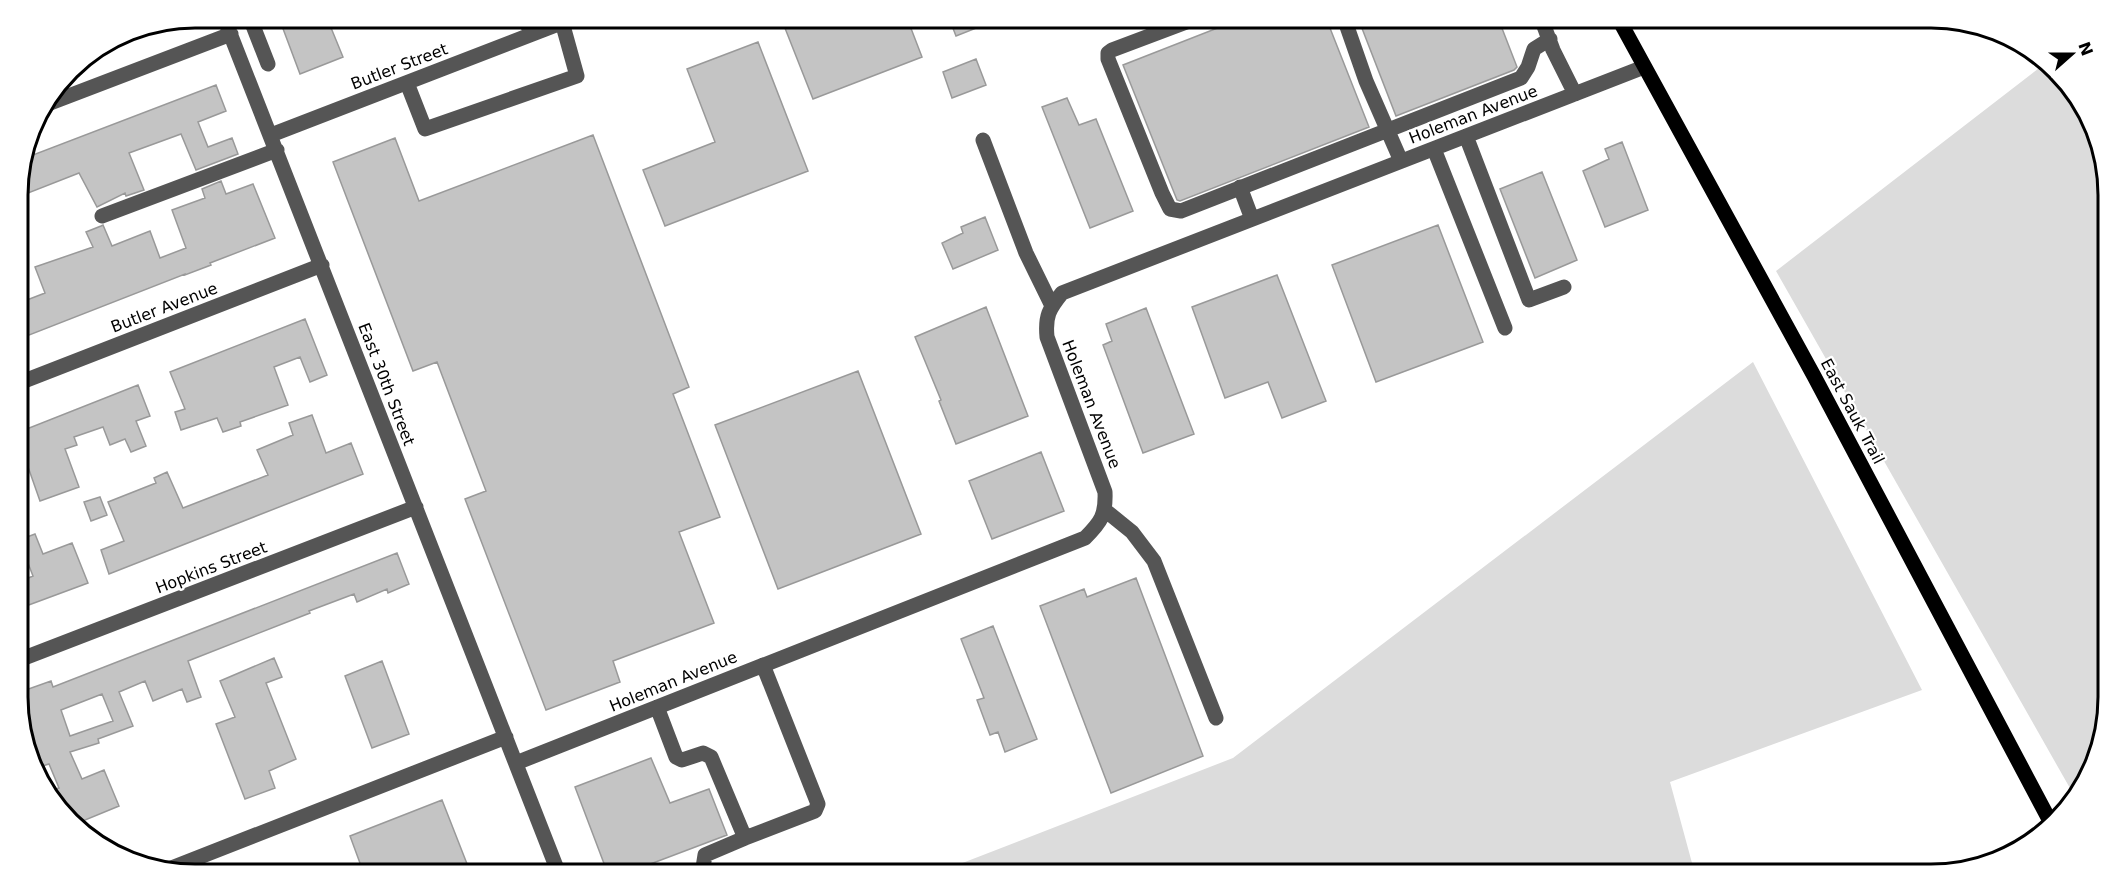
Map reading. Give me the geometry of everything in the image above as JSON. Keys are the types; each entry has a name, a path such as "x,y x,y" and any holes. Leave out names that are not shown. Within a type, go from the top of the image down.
{"main road":[{"name":"East Sauk Trail","path":"1623,28 1814,376 2047,817"}],"street":[{"path":"1169,28 1112,50 1108,53 1108,60 1151,170 1170,209 1181,211 1521,78 1528,67 1534,49 1550,39"},
{"path":"1348,28 1386,130 1401,162"},
{"path":"1545,28 1575,94"},
{"name":"East 30th Street","path":"229,29 555,864"},
{"path":"254,29 268,64"},
{"path":"529,29 531,34"},
{"name":"Butler Street","path":"272,135 545,29"},
{"path":"407,83 425,129 577,76 569,29"},
{"path":"59,100 231,34"},
{"name":"Holeman Avenue","path":"516,763 1085,538 1096,527 1106,511 1105,492 1047,337 1045,321 1052,306 1062,293 1644,67"},
{"path":"1466,136 1529,300 1564,287"},
{"path":"983,140 1026,253 1052,306"},
{"path":"1434,148 1505,328"},
{"path":"102,216 277,150"},
{"path":"1240,187 1252,219"},
{"name":"Butler Avenue","path":"29,379 322,265"},
{"name":"Hopkins Street","path":"28,657 416,507"},
{"path":"1106,511 1132,532 1154,561 1216,718"},
{"path":"704,864 705,855 815,811 818,804 764,665"},
{"path":"657,707 676,757 682,760 703,753 711,757 745,838"},
{"path":"184,863 506,737"}],"shaded area":[{"path":"2039,68 2042,71 2042,84 2055,84 2075,112 2085,132 2092,152 2098,195 2098,696 2089,750 2070,788 1776,271"},
{"path":"1753,362 1922,690 1670,782 1692,863 961,864 1233,758"}],"building":[{"path":"1216,28 1330,28 1369,127 1180,201 1177,200 1123,65"},
{"path":"1362,28 1502,28 1517,67 1514,70 1396,116"},
{"path":"283,29 331,29 343,57 300,74"},
{"path":"785,29 911,29 922,57 813,99"},
{"path":"953,29 975,29 956,36"},
{"path":"758,42 808,171 665,226 643,170 715,142 687,69"},
{"path":"976,59 986,85 952,98 943,72"},
{"path":"216,85 226,111 198,122 208,147 232,138 238,154 196,170 181,134 129,153 144,190 126,196 125,193 97,207 79,173 29,193 33,155"},
{"path":"1067,98 1079,125 1096,119 1133,211 1090,228 1042,107"},
{"path":"593,135 689,387 673,394 720,517 679,532 714,623 613,661 620,682 546,710 465,499 486,491 437,362 413,371 333,162 395,138 419,201"},
{"path":"1622,142 1648,210 1605,227 1583,171 1609,159 1605,149"},
{"path":"1542,172 1577,260 1535,278 1500,189"},
{"path":"221,181 226,194 253,184 275,238 29,335 29,299 45,293 35,267 93,247 86,232 103,225 112,246 150,231 160,258 186,248 172,210 205,198 202,189"},
{"path":"985,217 998,250 953,269 942,243 963,233 961,227"},
{"path":"1438,225 1483,342 1376,382 1332,265"},
{"path":"1277,275 1326,401 1282,418 1268,382 1225,398 1192,307"},
{"path":"986,307 1028,416 956,444 915,337"},
{"path":"1146,308 1194,434 1143,453 1103,345 1112,341 1106,324"},
{"path":"305,319 327,375 310,382 300,357 274,367 288,405 240,422 241,426 223,432 217,418 181,430 175,412 185,409 170,372"},
{"path":"858,371 921,534 778,589 715,425"},
{"path":"138,385 150,416 136,421 146,446 131,452 125,439 110,445 103,427 74,437 77,445 65,449 79,487 40,501 28,468 29,428"},
{"path":"312,415 326,453 351,443 363,474 109,574 101,550 124,541 108,502 156,483 154,478 167,472 183,508 268,475 257,450 293,435 289,423"},
{"path":"1041,452 1064,511 992,539 969,481"},
{"path":"100,497 107,515 91,521 84,502"},
{"path":"35,534 43,554 72,543 88,583 28,605 28,578 33,576 28,564 28,537"},
{"path":"397,553 409,584 388,593 387,589 357,602 354,594 188,661 201,697 187,702 182,689 153,701 145,681 119,692 133,726 98,739 99,743 70,752 82,779 104,770 119,806 84,821 57,789 59,788 49,764 44,766 34,740 28,689 51,681 53,687","holes":["102,694 113,721 70,736 61,710"]},
{"path":"1136,578 1203,756 1111,793 1040,606 1084,589 1087,597"},
{"path":"993,626 1037,739 1005,752 998,732 990,735 977,700 984,698 961,639"},
{"path":"274,658 282,677 266,683 296,759 269,771 275,788 245,799 216,724 235,717 220,681"},
{"path":"382,661 409,734 372,748 345,676"},
{"path":"651,758 670,803 709,789 727,835 651,864 604,864 575,787"},
{"path":"442,800 467,864 360,864 350,836"}]}
